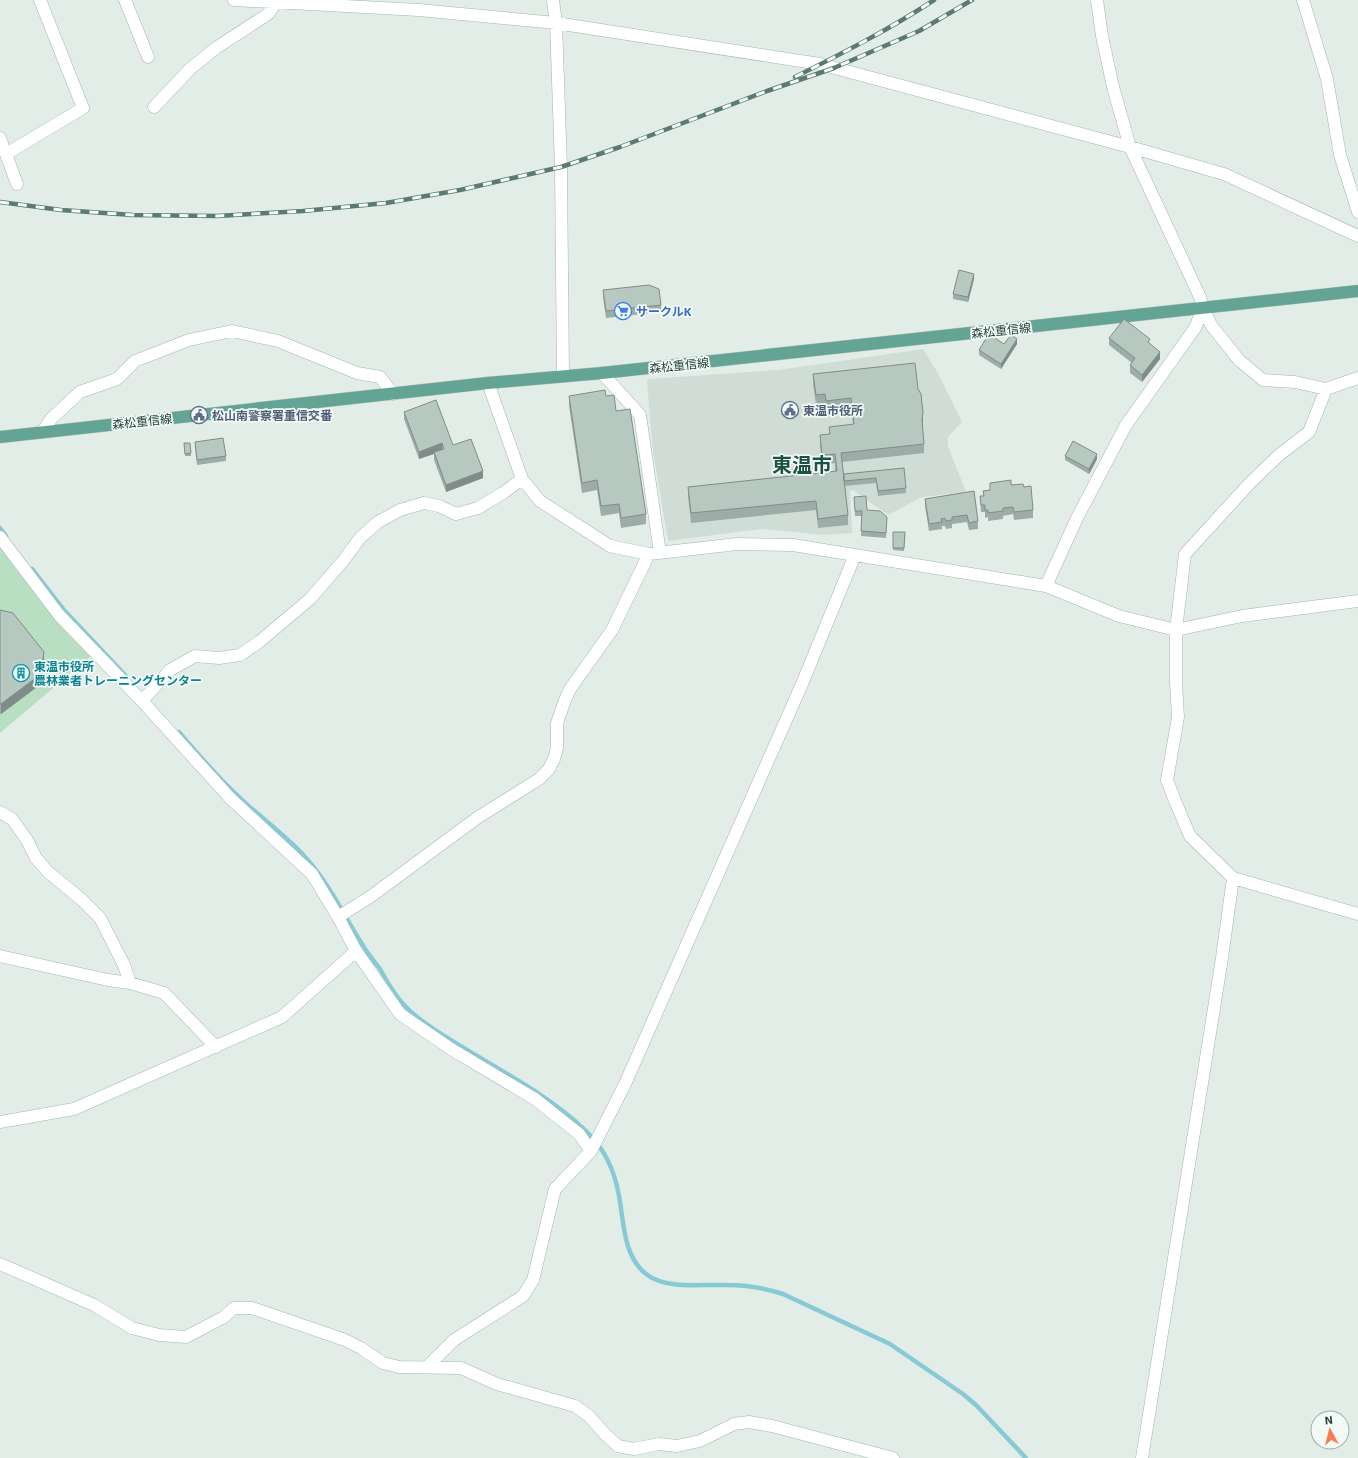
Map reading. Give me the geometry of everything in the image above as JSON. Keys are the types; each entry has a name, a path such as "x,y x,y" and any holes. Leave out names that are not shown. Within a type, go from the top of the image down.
{"main road":[{"name":"森松重信線","path":"0,437 488,383 602,373 1358,291"}],"street":[{"path":"6,154 83,108 40,0"},
{"path":"125,0 148,56"},
{"path":"234,0 419,10 556,23 820,64 1224,174 1358,236"},
{"path":"553,0 556,23 561,167 563,376"},
{"path":"1097,0 1102,36 1113,87 1130,148 1200,297 1203,308 1211,325 1239,360 1263,380 1295,382 1326,388 1358,378"},
{"path":"1303,0 1327,79 1340,155 1352,176 1358,212"},
{"path":"154,106 191,68 216,48 268,14 276,3"},
{"path":"0,138 17,184"},
{"path":"1046,586 1077,518 1126,425 1195,328 1203,308"},
{"path":"42,432 51,419 80,392 117,379 135,361 189,340 232,330 278,341 357,373 380,377 393,394"},
{"path":"338,918 370,897 476,818 540,779 549,770 557,748 557,723 570,689 612,630 655,553 640,415 602,373"},
{"path":"488,383 522,479 540,501 610,546 655,553 737,544 793,545 1046,586 1119,616 1176,630 1242,616 1358,600"},
{"path":"1326,388 1309,432 1274,460 1249,484 1185,554 1176,630 1178,717 1167,780 1190,836 1233,878 1358,914"},
{"path":"142,700 170,670 195,656 220,658 240,655 258,642 310,599 344,562 360,538 378,522 400,510 424,503 439,506 456,514 478,508 503,494 522,479"},
{"path":"0,538 59,615 142,700 230,798 312,874 356,951 400,1014 451,1049 535,1099 579,1134 591,1150"},
{"path":"427,1367 454,1340 523,1296 533,1280 555,1189 591,1150 626,1084 799,691 855,556"},
{"path":"0,812 12,819 27,840 36,858 48,872 81,899 100,918 124,965 130,983"},
{"path":"1142,1458 1222,958 1233,878"},
{"path":"0,1122 74,1109 282,1017 356,951"},
{"path":"0,956 108,980 130,983 164,993 216,1047"},
{"path":"0,1264 94,1305 132,1328 159,1335 186,1337 224,1317 234,1308 252,1308 345,1340 361,1348 383,1363 400,1368 461,1368 496,1384 575,1406 589,1416 618,1446 634,1449 659,1444 677,1446 700,1441 734,1424 749,1422 772,1426 893,1458"}],"shaded area":[{"path":"923,349 938,373 962,422 948,437 948,446 966,492 922,497 888,515 853,490 850,491 852,533 825,535 761,529 668,541 653,451 647,382 648,379 778,370"}],"green space":[{"path":"0,546 91,656 0,733"}],"building":[{"path":"959,270 974,274 968,297 953,294"},
{"path":"649,285 659,289 661,305 606,311 603,290"},
{"path":"1124,319 1150,339 1148,342 1160,352 1142,375 1130,365 1135,358 1109,338"},
{"path":"989,334 1004,344 1011,335 1017,339 1001,364 979,350"},
{"path":"915,363 918,389 921,394 924,444 841,453 848,515 818,519 816,501 691,513 688,487 837,471 835,454 822,455 820,435 830,434 829,427 854,424 851,398 826,401 825,394 816,395 813,374"},
{"path":"605,390 606,396 614,395 616,411 630,409 646,514 621,518 619,504 601,506 597,480 582,483 569,396"},
{"path":"436,400 453,445 471,439 483,471 446,485 434,452 444,449 442,443 419,452 404,412"},
{"path":"223,438 226,456 197,460 195,442"},
{"path":"1073,441 1097,454 1089,469 1065,456"},
{"path":"184,443 190,443 191,453 185,454"},
{"path":"904,468 906,488 878,491 876,478 844,481 844,474"},
{"path":"1011,480 1011,485 1023,484 1024,487 1031,486 1033,510 1014,512 1013,507 1003,508 1003,511 988,513 988,510 985,510 985,505 981,505 980,496 984,496 983,491 990,490 990,483"},
{"path":"974,491 978,521 969,523 967,515 952,517 952,520 946,521 945,518 941,519 942,522 929,524 925,499"},
{"path":"866,496 867,510 880,511 887,517 886,533 861,531 862,511 855,511 854,497"},
{"path":"893,532 905,532 904,548 893,548"},
{"name":"東温市役所 農林業者トレーニングセンター","path":"0,610 13,613 44,652 41,674 1,704 0,704"}],"waterway":[{"path":"0,528 6,536"},
{"path":"32,569 63,609 126,676"},
{"path":"179,732 231,789 291,842 310,862 330,890 368,954 380,969 392,990 408,1009 420,1020 542,1096 558,1107 586,1131 598,1145 612,1169 629,1248 638,1267 646,1274 654,1279 674,1284 741,1286 783,1294 890,1344 963,1394 976,1405 1026,1458"}],"railway":[{"path":"795,77 883,31 934,0"},
{"path":"0,202 61,210 133,215 217,216 303,211 386,203 460,190 561,167 620,147 767,91 834,68 919,31 972,0"}],"place":[{"name":"サークルK","path":"623,311"},
{"name":"東温市役所","path":"790,410"},
{"name":"松山南警察署重信交番","path":"199,415"},
{"name":"東温市役所 農林業者トレーニングセンター","path":"21,673"}],"district":[{"name":"東温市","path":"802,464"}]}
